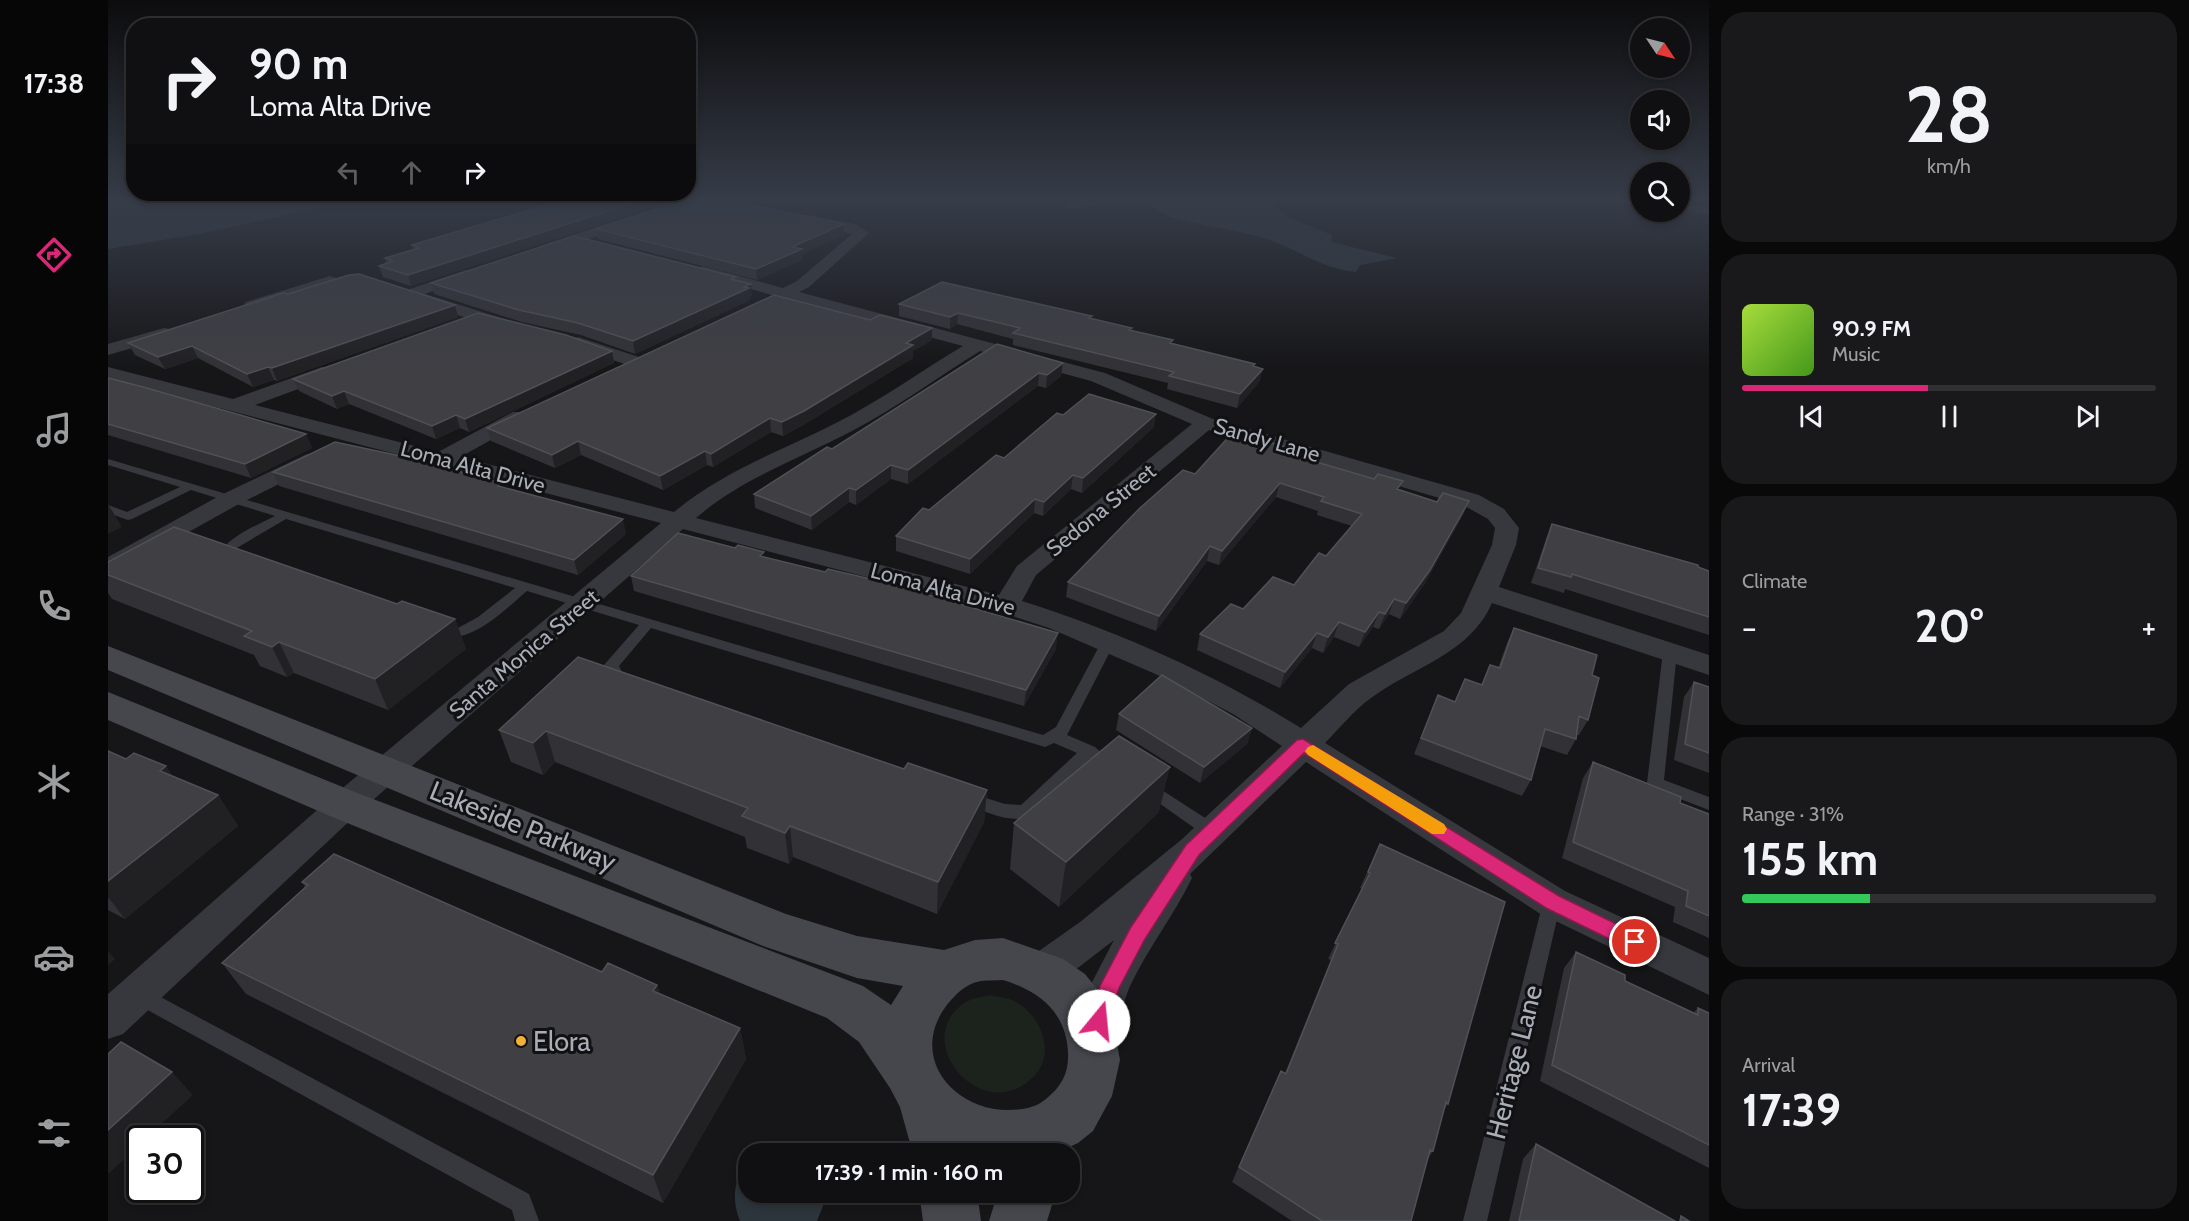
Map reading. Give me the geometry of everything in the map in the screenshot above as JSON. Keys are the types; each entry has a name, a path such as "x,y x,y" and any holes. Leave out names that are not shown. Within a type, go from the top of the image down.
{"street":[{"path":"763,304 803,284 833,255"},
{"name":"Sandy Lane","path":"683,266 1098,377 1206,423 1471,500 1496,514 1507,528 1504,544 1473,616 1454,637 1360,691 1203,841 1094,934 1043,971"},
{"path":"410,294 479,271"},
{"path":"232,312 349,278"},
{"path":"391,287 528,331"},
{"path":"446,329 480,317"},
{"path":"108,350 178,328"},
{"path":"562,338 636,362"},
{"name":"Santa Monica Street","path":"108,1020 345,805 681,521 706,497 742,475 846,426 979,344"},
{"path":"615,372 657,352"},
{"path":"236,405 347,365"},
{"name":"Loma Alta Drive","path":"108,373 1006,605 1059,622 1170,669 1244,707 1552,902 1709,977"},
{"path":"440,459 541,406"},
{"name":"Sedona Street","path":"1006,605 1026,571 1206,423"},
{"path":"108,567 229,500 356,437"},
{"path":"1483,591 1709,664"},
{"name":"Lakeside Parkway","path":"108,657 779,932 857,957 945,972"},
{"name":"Lakeside Parkway","path":"108,705 345,805 756,969 845,1002 877,1025 917,1086 937,1143"},
{"name":"Sandy Lane","path":"1094,1038 1110,986 1126,955 1203,841"},
{"path":"1003,959 1043,971 1067,989 1082,1008 1094,1038 1094,1072 1083,1102 1059,1136 1006,1141 971,1135 949,1124 917,1086 905,1040 916,1003 945,972 973,961 1003,959"},
{"path":"950,1203 952,1221"},
{"path":"1018,1221 1024,1203"}],"lane":[{"path":"108,462 229,500 1045,741 1062,731 1108,642"},
{"path":"108,509 128,516 189,487"},
{"path":"247,566 225,559 226,551 283,516"},
{"path":"429,629 440,633 462,632 483,620 524,587"},
{"path":"640,687 618,679 611,665 647,624"},
{"path":"1670,652 1655,783 1709,804"},
{"path":"1054,736 1114,764"},
{"path":"950,792 1005,811 1026,812 1089,752"},
{"path":"1133,777 1203,841"},
{"name":"Heritage Lane","path":"1475,1221 1552,902"},
{"path":"138,994 521,1202 527,1221"}],"shaded area":[{"path":"1303,255 1385,255 1397,258 1360,265 1356,272 1323,264"},
{"path":"990,995 1010,999 1022,1006 1037,1023 1045,1045 1041,1067 1034,1076 1014,1090 993,1092 974,1085 958,1072 948,1055 945,1036 951,1017 968,1001"},
{"path":"738,1179 738,1203 824,1203 817,1221 740,1221 735,1205"}],"building":[{"path":"395,255 471,255 408,275 379,266 393,261 385,258"},
{"path":"516,255 649,255 736,277 731,279 751,284 744,287 749,288 633,341 578,323 519,310 431,283"},
{"path":"700,255 788,255 756,269"},
{"path":"359,274 455,305 272,368 268,367 247,374 192,346 158,357 128,343 283,293 288,294"},
{"path":"942,282 1092,316 1089,318 1173,340 1170,343 1255,364 1253,366 1263,369 1240,394 1169,376 1174,372 1013,333 1020,328 958,313 950,317 899,304"},
{"path":"774,295 870,320 880,315 932,328 906,343 913,345 804,411 782,422 770,418 711,454 705,451 660,476 578,441 552,455 487,428"},
{"path":"478,313 566,335 612,351 465,419 456,415 432,426 344,391 332,396 293,379"},
{"path":"997,344 1063,363 1047,375 1039,373 908,470 891,465 856,490 849,488 811,516 754,494 827,447 832,449"},
{"path":"108,378 306,434 245,464 108,424"},
{"path":"1089,394 1156,414 1083,478 1073,475 1044,502 1035,499 970,559 896,536 923,508 929,510 996,455 1004,458 1057,413 1063,415"},
{"path":"1233,432 1306,453 1303,458 1374,479 1378,474 1403,481 1397,489 1437,502 1443,493 1469,501 1430,570 1406,603 1394,599 1385,614 1379,612 1365,632 1339,622 1328,637 1317,633 1285,672 1200,634 1231,604 1243,609 1273,577 1294,585 1319,553 1326,556 1362,514 1321,501 1324,497 1280,483 1222,551 1210,546 1159,616 1068,582 1140,508 1183,470 1195,474"},
{"path":"335,442 410,458 502,483 498,486 623,519 574,560 273,472"},
{"path":"1552,524 1698,565 1709,571 1709,617 1572,574 1571,577 1538,568"},
{"path":"174,527 397,604 402,601 455,619 375,679 279,642 272,647 244,636 252,631 108,575 108,562"},
{"path":"678,533 735,548 738,545 764,552 760,556 825,572 828,569 892,584 1058,633 1026,690 631,576"},
{"path":"1514,628 1597,655 1592,675 1599,678 1588,720 1579,716 1576,739 1545,729 1531,780 1421,738 1438,695 1455,702 1465,679 1482,685 1490,665 1500,668"},
{"path":"578,657 904,769 908,763 987,790 938,882 790,826 785,833 742,816 748,808 546,731 533,743 499,730"},
{"path":"1162,675 1252,728 1204,767 1119,714"},
{"path":"1694,682 1709,687 1709,753 1685,744"},
{"path":"1119,736 1170,767 1066,862 1014,823"},
{"path":"108,751 126,759 134,753 166,766 160,771 218,795 108,881"},
{"path":"1593,762 1681,797 1680,803 1709,814 1709,916 1686,906 1688,891 1573,842"},
{"path":"1380,844 1505,902 1448,1104 1446,1102 1433,1151 1430,1150 1411,1221 1322,1221 1239,1167 1281,1071 1286,1074 1338,944 1335,943 1370,873 1368,872"},
{"name":"Elora","path":"334,854 602,972 608,963 657,985 653,991 740,1028 653,1175 222,963 308,885 302,882"},
{"path":"1576,952 1625,975 1625,981 1698,1015 1698,1008 1709,1013 1709,1145 1552,1065"},
{"path":"121,1042 172,1072 108,1130 108,1054"},
{"path":"1536,1144 1675,1221 1519,1221"}],"slow traffic":[{"path":"1313,751 1438,829"}],"place":[{"name":"Elora","path":"521,1041"}],"route":[{"path":"1099,1021 1110,986 1138,933 1193,850 1303,744 1552,902 1635,942"}]}
